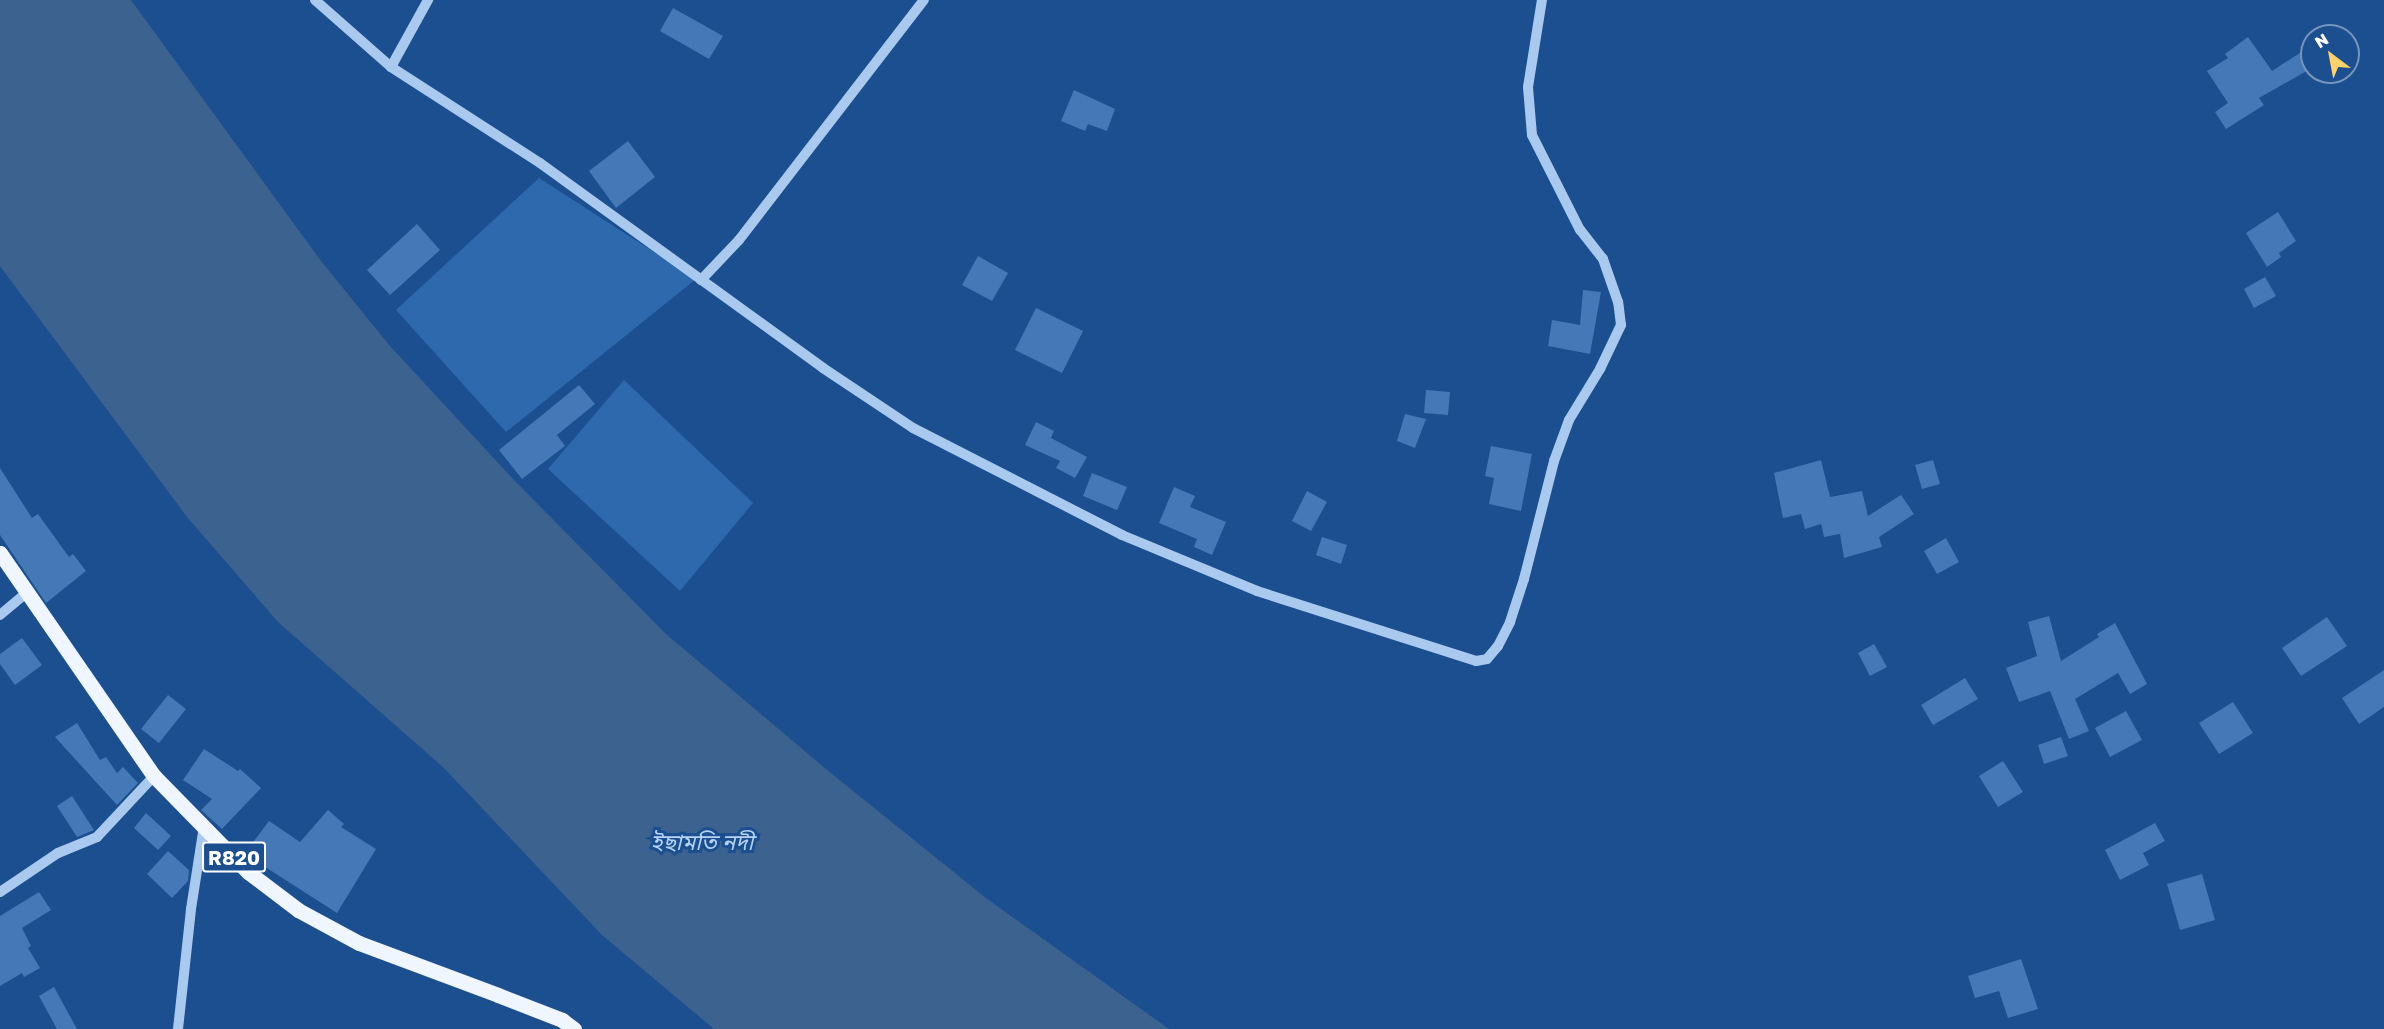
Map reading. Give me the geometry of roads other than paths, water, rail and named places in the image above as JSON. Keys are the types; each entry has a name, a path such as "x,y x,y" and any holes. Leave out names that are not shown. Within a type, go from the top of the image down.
{"main road":[{"name":"R820","path":"0,553 154,776 248,872 298,910 358,943 562,1020 574,1029"}],"street":[{"path":"315,0 391,67 540,163 701,280 913,428 1122,535 1257,591 1476,661 1487,659 1498,646 1510,622 1524,579 1554,461 1569,420 1600,369 1621,325 1618,302 1603,260 1580,230 1532,135 1528,87 1542,0"},
{"path":"391,67 428,0"},
{"path":"701,280 739,240 924,0"},
{"path":"0,615 26,593"},
{"path":"0,892 58,853 97,837 111,825 154,776"},
{"path":"178,1029 191,909 204,826"}],"water":[{"name":"ইছামতি নদী","path":"0,0 131,0 321,261 390,346 513,479 666,634 832,774 986,898 1169,1029 714,1029 602,935 444,768 278,622 187,517 0,266"}]}
